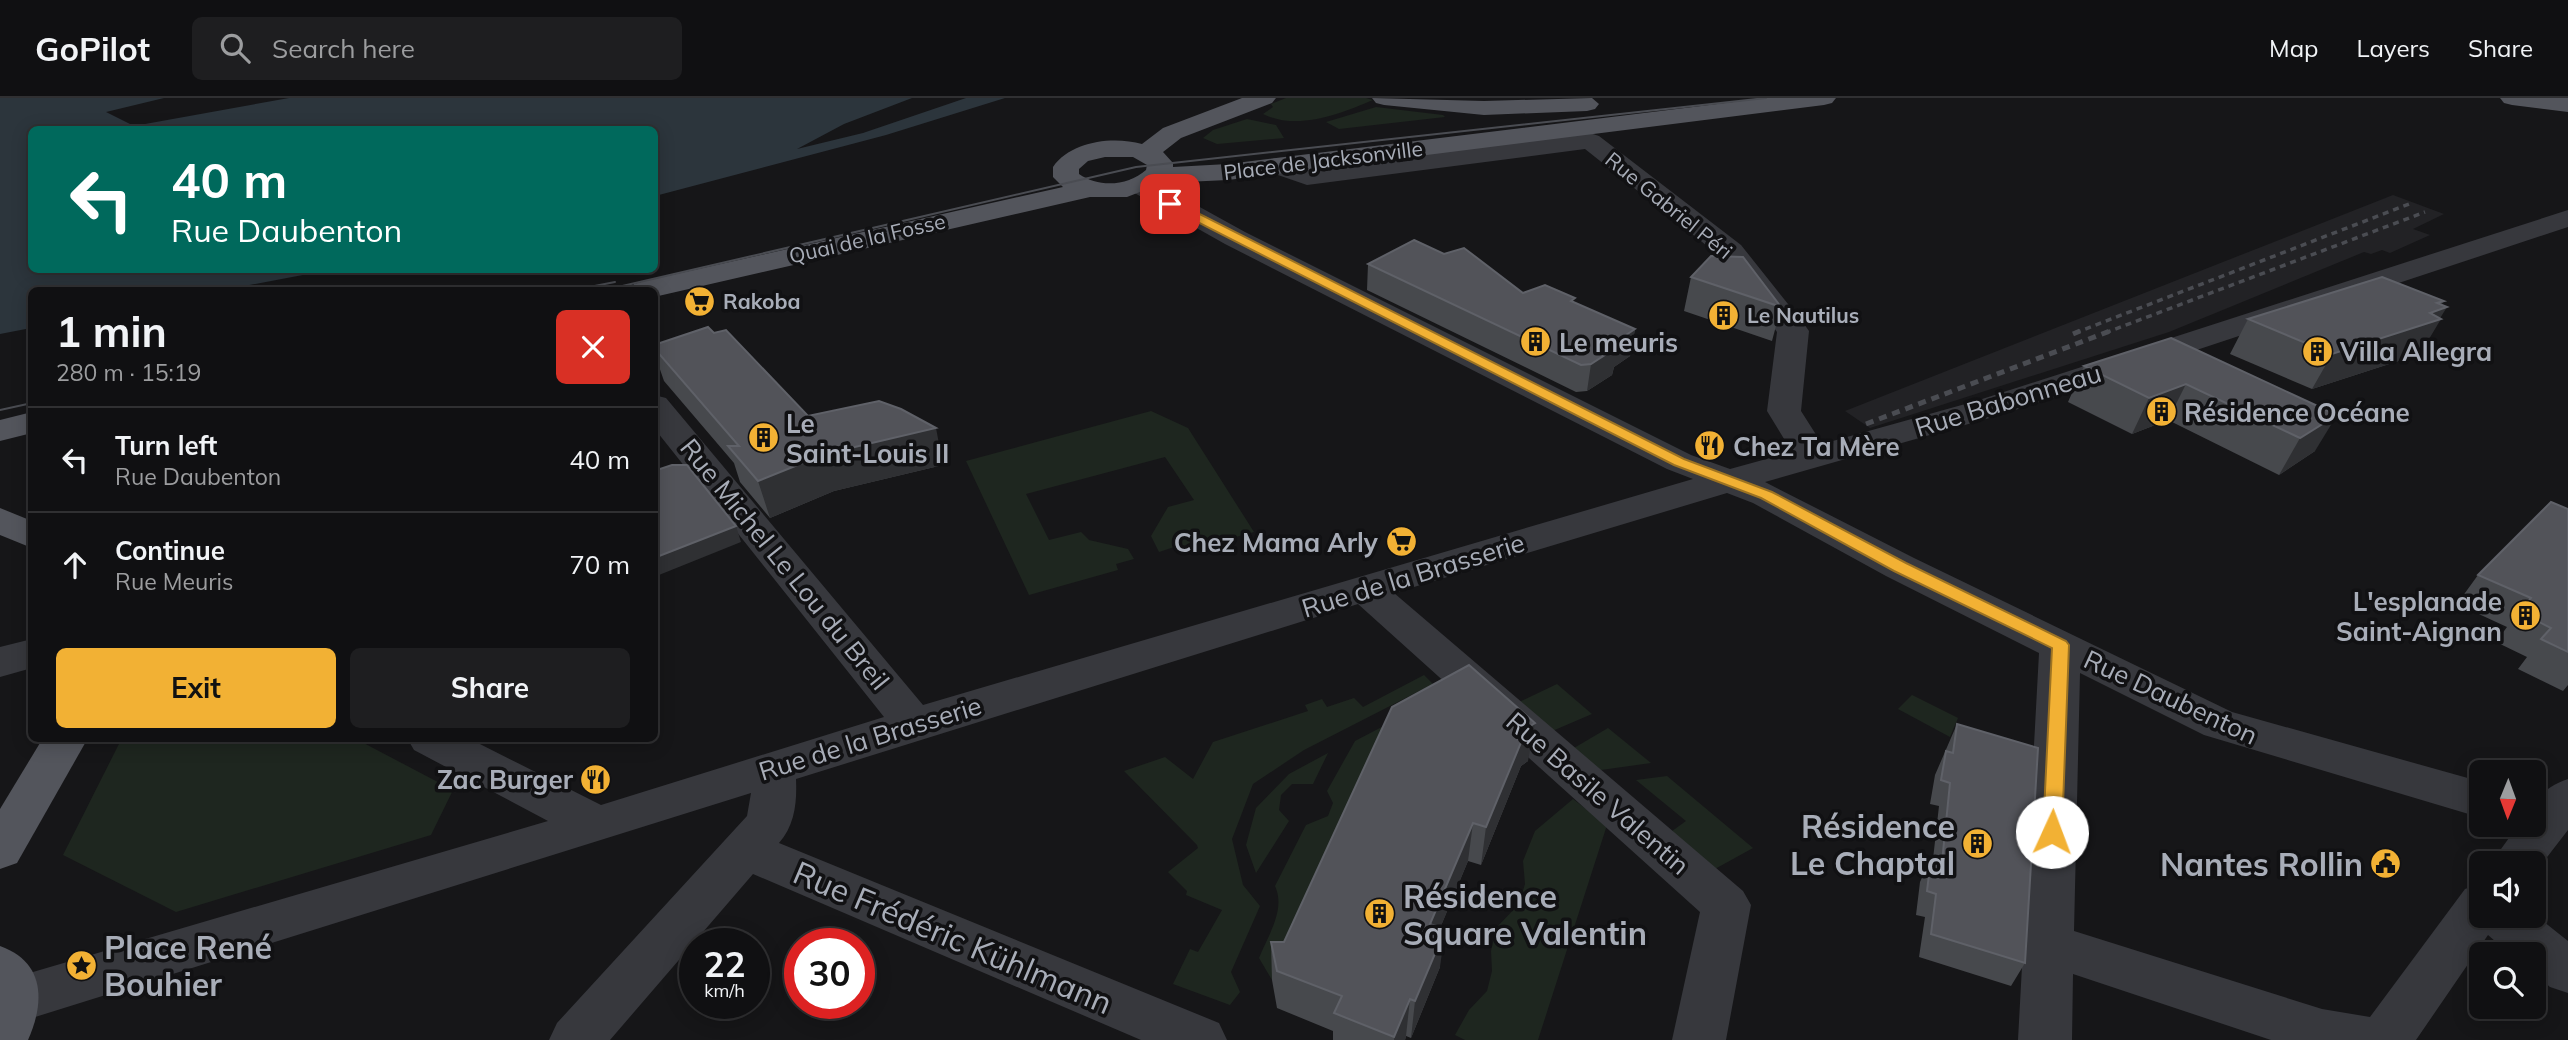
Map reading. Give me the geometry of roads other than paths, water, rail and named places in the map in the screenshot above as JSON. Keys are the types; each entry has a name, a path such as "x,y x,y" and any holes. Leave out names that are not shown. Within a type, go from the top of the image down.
{"main road":[{"name":"Place de Jacksonville","path":"1218,98 1136,132 1113,148 1082,154 1067,165 1065,172 1068,178 1090,189 1114,190 1147,171 1172,133 1264,98"},
{"name":"Place de Jacksonville","path":"1384,98 1484,108 1552,107 1649,98"},
{"name":"Place de Jacksonville","path":"1113,148 1147,171 1191,176 1824,98"},
{"path":"2512,98 2568,105"},
{"name":"Quai de la Fosse","path":"658,287 1090,189"},
{"path":"0,430 28,423"},
{"path":"0,520 28,534"},
{"path":"0,850 64,742"}],"street":[{"name":"Rue Gabriel Péri","path":"1275,166 1307,177 1590,141 1731,251 1793,331 1784,411 1812,456"},
{"name":"Rue Daubenton","path":"1147,171 1235,238 1679,462 1766,495 1900,567 2219,724 2469,796"},
{"name":"Rue Babonneau","path":"1726,481 1988,408 2568,218"},
{"name":"Rue Michel Le Lou du Breil","path":"658,410 914,724"},
{"name":"Rue de la Brasserie","path":"6,1003 137,966 597,825 914,724 1726,481"},
{"name":"Rue Basile Valentin","path":"1366,590 1727,905 1699,1040"},
{"path":"2045,1040 2060,645"},
{"path":"0,662 28,654"},
{"path":"437,742 597,825"},
{"path":"576,1040 766,825 774,804 773,767"},
{"path":"2525,851 2555,813"},
{"name":"Rue Frédéric Kühlmann","path":"745,850 1200,1040"},
{"path":"2374,1040 2389,1035 2469,921"},
{"path":"2515,928 2568,971"},
{"path":"2048,944 2322,1033 2367,1040"}],"tram line":[{"path":"618,287 1136,167 1766,98"},
{"path":"589,287 615,282"},
{"path":"0,410 28,404"}],"railway":[{"path":"2078,332 2409,204"},
{"path":"2105,333 2425,212"},
{"path":"1866,424 2110,331"},
{"path":"2073,334 2078,332"}],"place":[{"name":"Rakoba","path":"700,301"},
{"name":"Le Nautilus","path":"1724,315"},
{"name":"Le meuris","path":"1536,342"},
{"name":"Villa Allegra","path":"2317,351"},
{"name":"Résidence Océane","path":"2161,412"},
{"name":"Le Saint-Louis II","path":"763,438"},
{"name":"Chez Ta Mère","path":"1710,446"},
{"name":"Chez Mama Arly","path":"1401,542"},
{"name":"L'esplanade Saint-Aignan","path":"2525,616"},
{"name":"Zac Burger","path":"596,779"},
{"name":"Résidence Le Chaptal","path":"1978,844"},
{"name":"Nantes Rollin","path":"2386,864"},
{"name":"Résidence Square Valentin","path":"1380,914"},
{"name":"Place René Bouhier","path":"81,965"}]}
